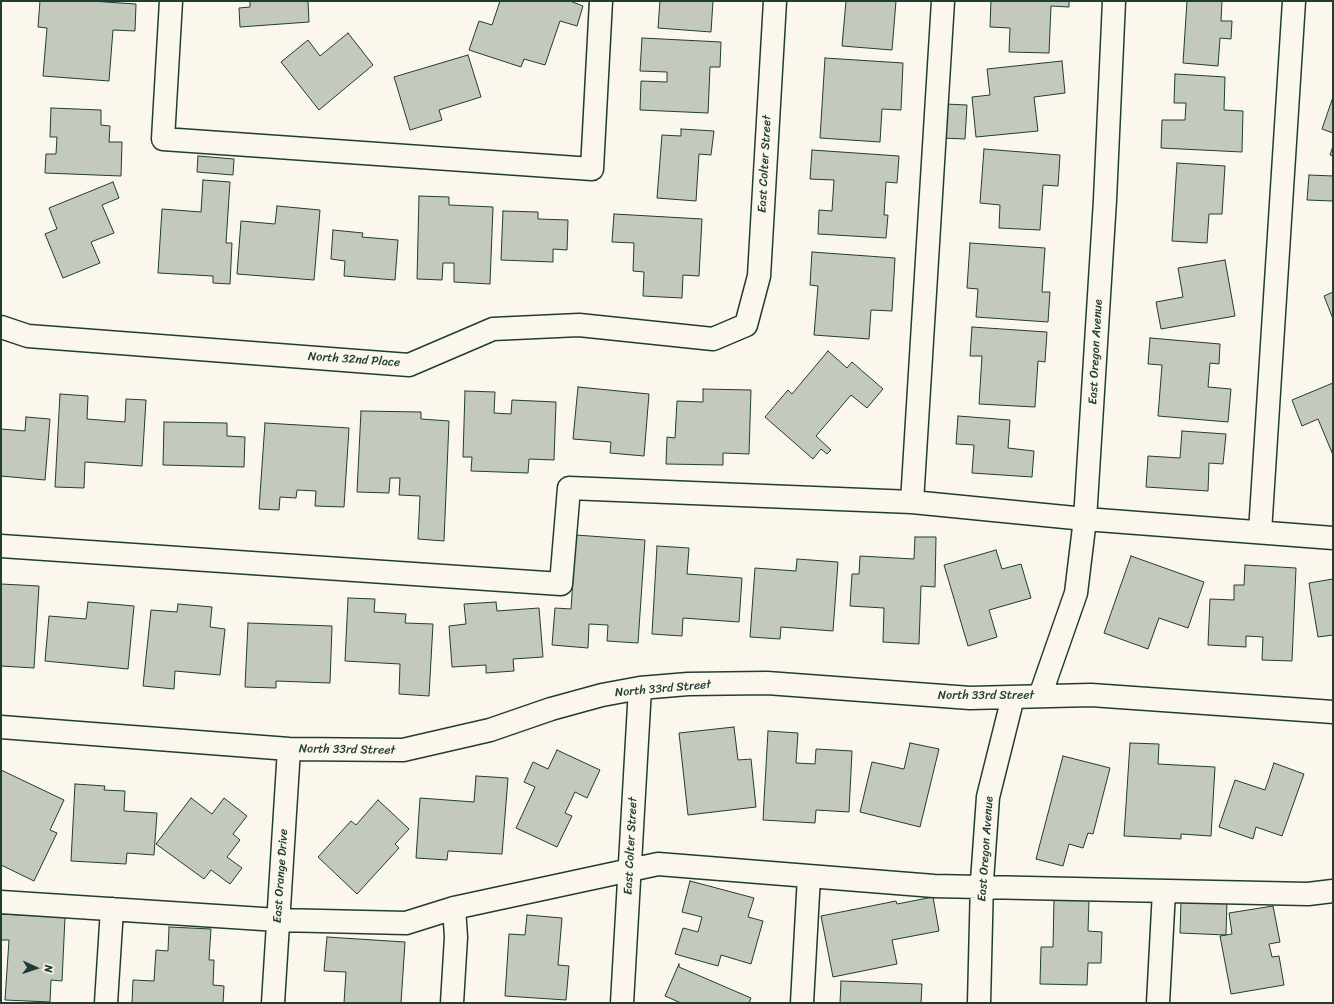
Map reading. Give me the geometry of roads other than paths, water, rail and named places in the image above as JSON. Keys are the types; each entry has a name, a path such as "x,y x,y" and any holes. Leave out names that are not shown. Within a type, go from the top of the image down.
{"street":[{"path":"171,1 163,139 592,169 602,1"},
{"name":"East Colter Street","path":"746,325 759,276 775,1"},
{"path":"912,502 943,1"},
{"name":"East Oregon Avenue","path":"1040,696 1076,593 1085,519 1105,200 1114,1"},
{"path":"1260,532 1294,1"},
{"name":"North 32nd Place","path":"1,327 28,336 409,364 493,329 579,325 713,339 746,325"},
{"path":"1,546 562,584 569,488 912,502 1085,519 1333,538"},
{"name":"North 33rd Street","path":"1,727 289,749 403,750 490,730 552,709 602,695 640,688 688,684 767,683 970,698 1091,695 1333,712"},
{"name":"East Colter Street","path":"622,1003 640,688"},
{"name":"East Oregon Avenue","path":"979,1003 982,887 988,797 1013,697"},
{"name":"East Orange Drive","path":"273,1003 289,749"},
{"path":"1,902 278,920 406,923 454,908 658,864 934,886 1308,894 1333,891"},
{"path":"802,1003 809,876"},
{"path":"1158,1003 1164,891"},
{"path":"452,1003 456,936 454,908"},
{"path":"106,1003 112,910"}]}
